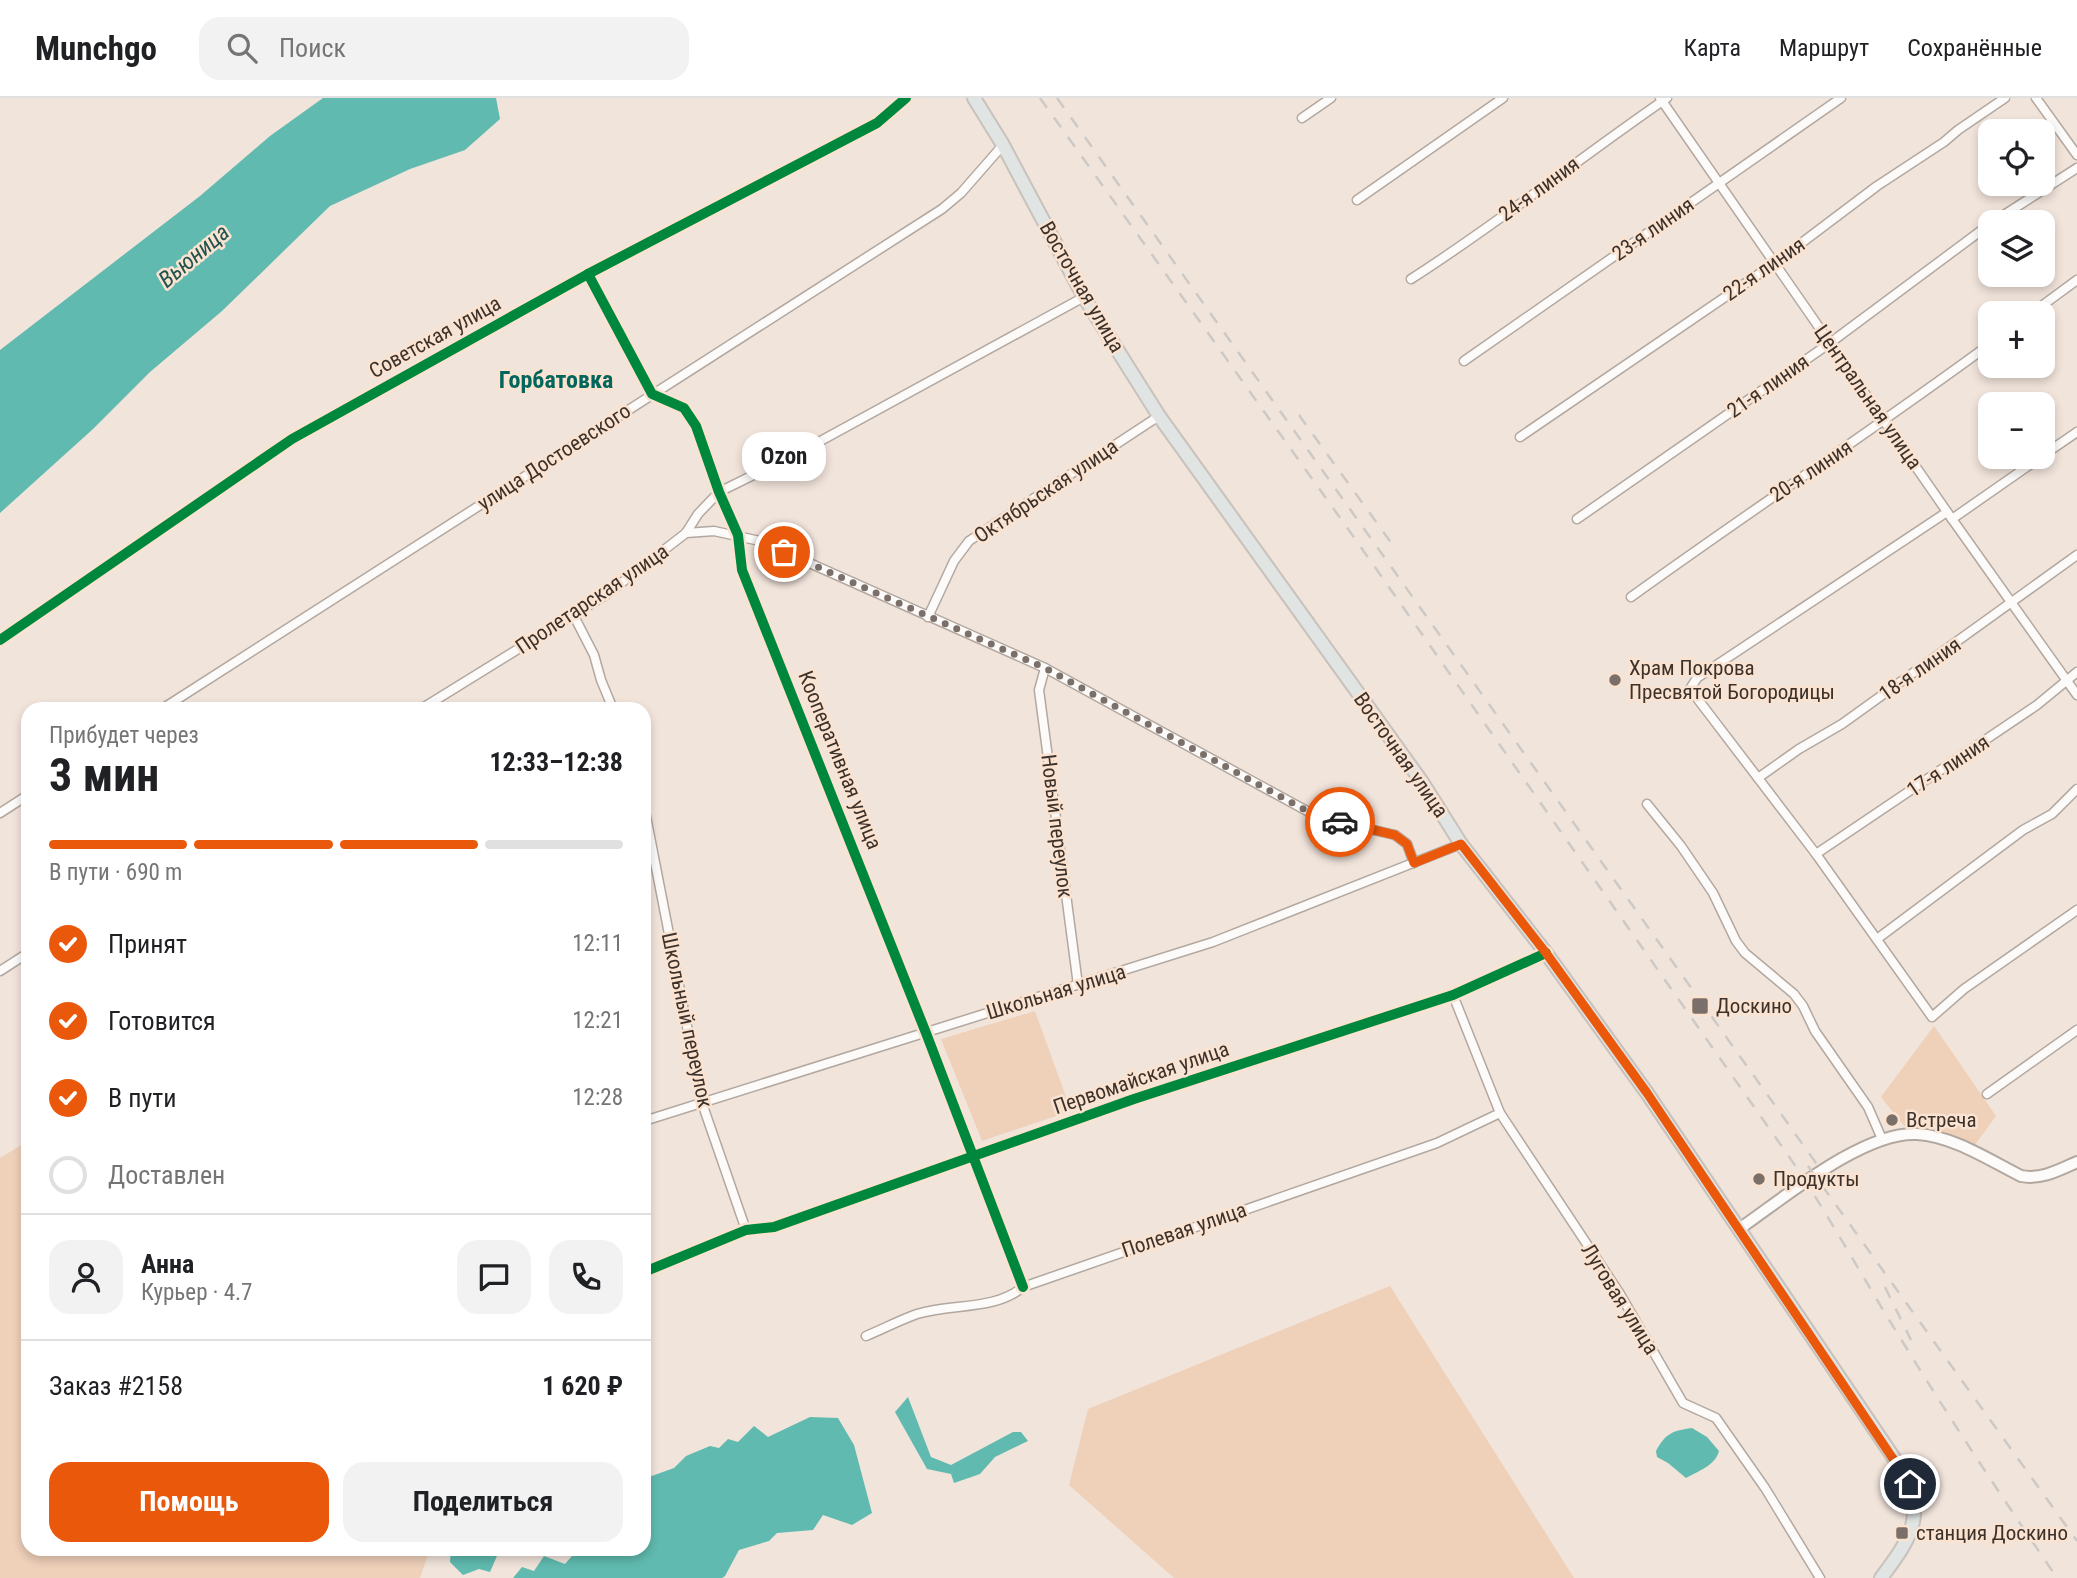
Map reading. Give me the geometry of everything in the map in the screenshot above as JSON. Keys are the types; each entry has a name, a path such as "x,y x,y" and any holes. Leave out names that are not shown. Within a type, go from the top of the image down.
{"main road":[{"name":"Восточная улица","path":"974,98 1003,145 1084,297 1159,416 1422,782 1461,844 1546,953 1647,1093 1910,1484 1915,1503 1914,1524 1900,1552 1881,1578"}],"street":[{"name":"Советская улица","path":"0,640 292,439 588,274 877,123 906,98"},
{"path":"1302,118 1331,98"},
{"path":"1357,200 1503,98"},
{"name":"23-я линия","path":"1464,361 1841,98"},
{"name":"22-я линия","path":"1520,437 1775,263 1877,186 2005,98"},
{"path":"2036,98 2077,155"},
{"name":"Центральная улица","path":"1663,99 1949,515 2077,695"},
{"name":"24-я линия","path":"1411,279 1663,99"},
{"name":"улица Достоевского","path":"173,702 942,209 961,193 1003,145"},
{"name":"21-я линия","path":"2011,210 2077,167"},
{"name":"21-я линия","path":"1577,519 1830,343 1978,233"},
{"path":"588,274 652,394"},
{"path":"2048,301 2077,280"},
{"name":"Пролетарская улица","path":"433,702 574,616 686,533 698,514 719,492 804,450 1084,297"},
{"name":"20-я линия","path":"1631,597 1978,353"},
{"name":"Кооперативная улица","path":"652,394 684,408 696,426 719,492 738,535 743,570 926,1032 1023,1287"},
{"name":"Октябрьская улица","path":"928,617 954,561 969,541 1159,416"},
{"path":"2055,447 2077,432"},
{"path":"2022,469 1698,678 1690,689 1816,854 1933,1017 1964,989 2077,910"},
{"path":"686,533 714,531 760,541 1045,668 1318,817 1395,835 1407,844 1414,863"},
{"name":"18-я линия","path":"1758,778 1799,749 1842,724 2077,555"},
{"path":"574,616 594,655 610,702"},
{"name":"Новый переулок","path":"1045,668 1039,690 1078,985"},
{"name":"17-я линия","path":"1816,854 2037,705 2077,672"},
{"path":"1877,939 2023,830 2052,814 2077,789"},
{"path":"0,813 21,800"},
{"path":"1647,804 1681,846 1713,893 1736,941 1745,953 1794,994 1803,1006 1815,1031 1868,1107 1882,1139"},
{"name":"Школьный переулок","path":"651,842 702,1104 746,1230"},
{"name":"Школьная улица","path":"651,1119 1213,942 1461,844"},
{"name":"Первомайская улица","path":"651,1269 746,1230 774,1227 1134,1099 1452,995 1546,953"},
{"path":"0,971 21,958"},
{"name":"Луговая улица","path":"1452,995 1500,1113 1620,1294 1683,1403 1716,1418 1765,1488 1820,1578"},
{"path":"1986,1094 2077,1030"},
{"name":"Полевая улица","path":"866,1336 919,1314 999,1301 1014,1295 1023,1287 1437,1143 1500,1113"},
{"path":"1739,1229 1834,1165 1868,1144 1882,1139 1917,1134 1933,1137 1956,1144 2031,1178 2042,1177 2077,1162"}],"shaded area":[{"path":"1035,1011 1071,1111 982,1141 941,1039"},
{"path":"1934,1026 1996,1116 1974,1146 1934,1129 1905,1127 1881,1097"},
{"path":"21,1145 21,1556 428,1556 420,1578 0,1578 0,1158"},
{"path":"1390,1286 1574,1578 1174,1578 1069,1485 1088,1409"}],"water":[{"name":"Вьюница","path":"323,98 496,98 500,119 465,150 410,169 330,206 222,311 150,372 93,429 0,513 0,350 200,196 270,136"},
{"path":"908,1397 931,1457 951,1465 1013,1432 1021,1432 1028,1441 995,1457 980,1474 954,1483 951,1474 927,1469 895,1412"},
{"path":"810,1417 838,1418 854,1445 872,1513 852,1525 823,1515 813,1530 777,1533 769,1541 739,1550 722,1578 513,1578 522,1567 534,1571 544,1556 565,1564 572,1556 651,1556 651,1476 674,1468 686,1456 710,1446 719,1448 728,1439 738,1442 754,1426 768,1437"},
{"path":"1692,1428 1707,1437 1719,1451 1710,1464 1686,1478 1657,1457 1656,1451 1670,1434"},
{"path":"450,1556 497,1556 490,1572 479,1569 463,1575 450,1562"}],"railway":[{"path":"1040,98 1353,536 1790,1158 1935,1394 2057,1578"},
{"path":"1057,98 1821,1170"},
{"path":"1299,415 1392,544"},
{"path":"1808,1166 2077,1541"},
{"path":"1885,1287 1911,1340"}],"cycle path":[{"path":"0,640 292,439 588,274 877,123 906,98"},
{"path":"588,274 652,394 684,408 696,426 719,492 738,535 742,570 926,1033 1023,1287"},
{"path":"651,1269 746,1230 774,1227 1134,1099 1453,995 1546,953"}],"way so far":[{"path":"784,552 1045,668 1318,817 1340,822"}],"place":[{"name":"Ozon","path":"784,552"},
{"name":"Храм Покрова Пресвятой Богородицы","path":"1615,680"},
{"name":"Доскино","path":"1700,1006"},
{"name":"Встреча","path":"1892,1120"},
{"name":"Продукты","path":"1759,1179"},
{"name":"станция Доскино","path":"1902,1533"}],"district":[{"name":"Горбатовка","path":"556,380"}],"route":[{"path":"1340,822 1395,835 1407,844 1414,863 1461,844 1546,953 1647,1093 1910,1484"}]}
